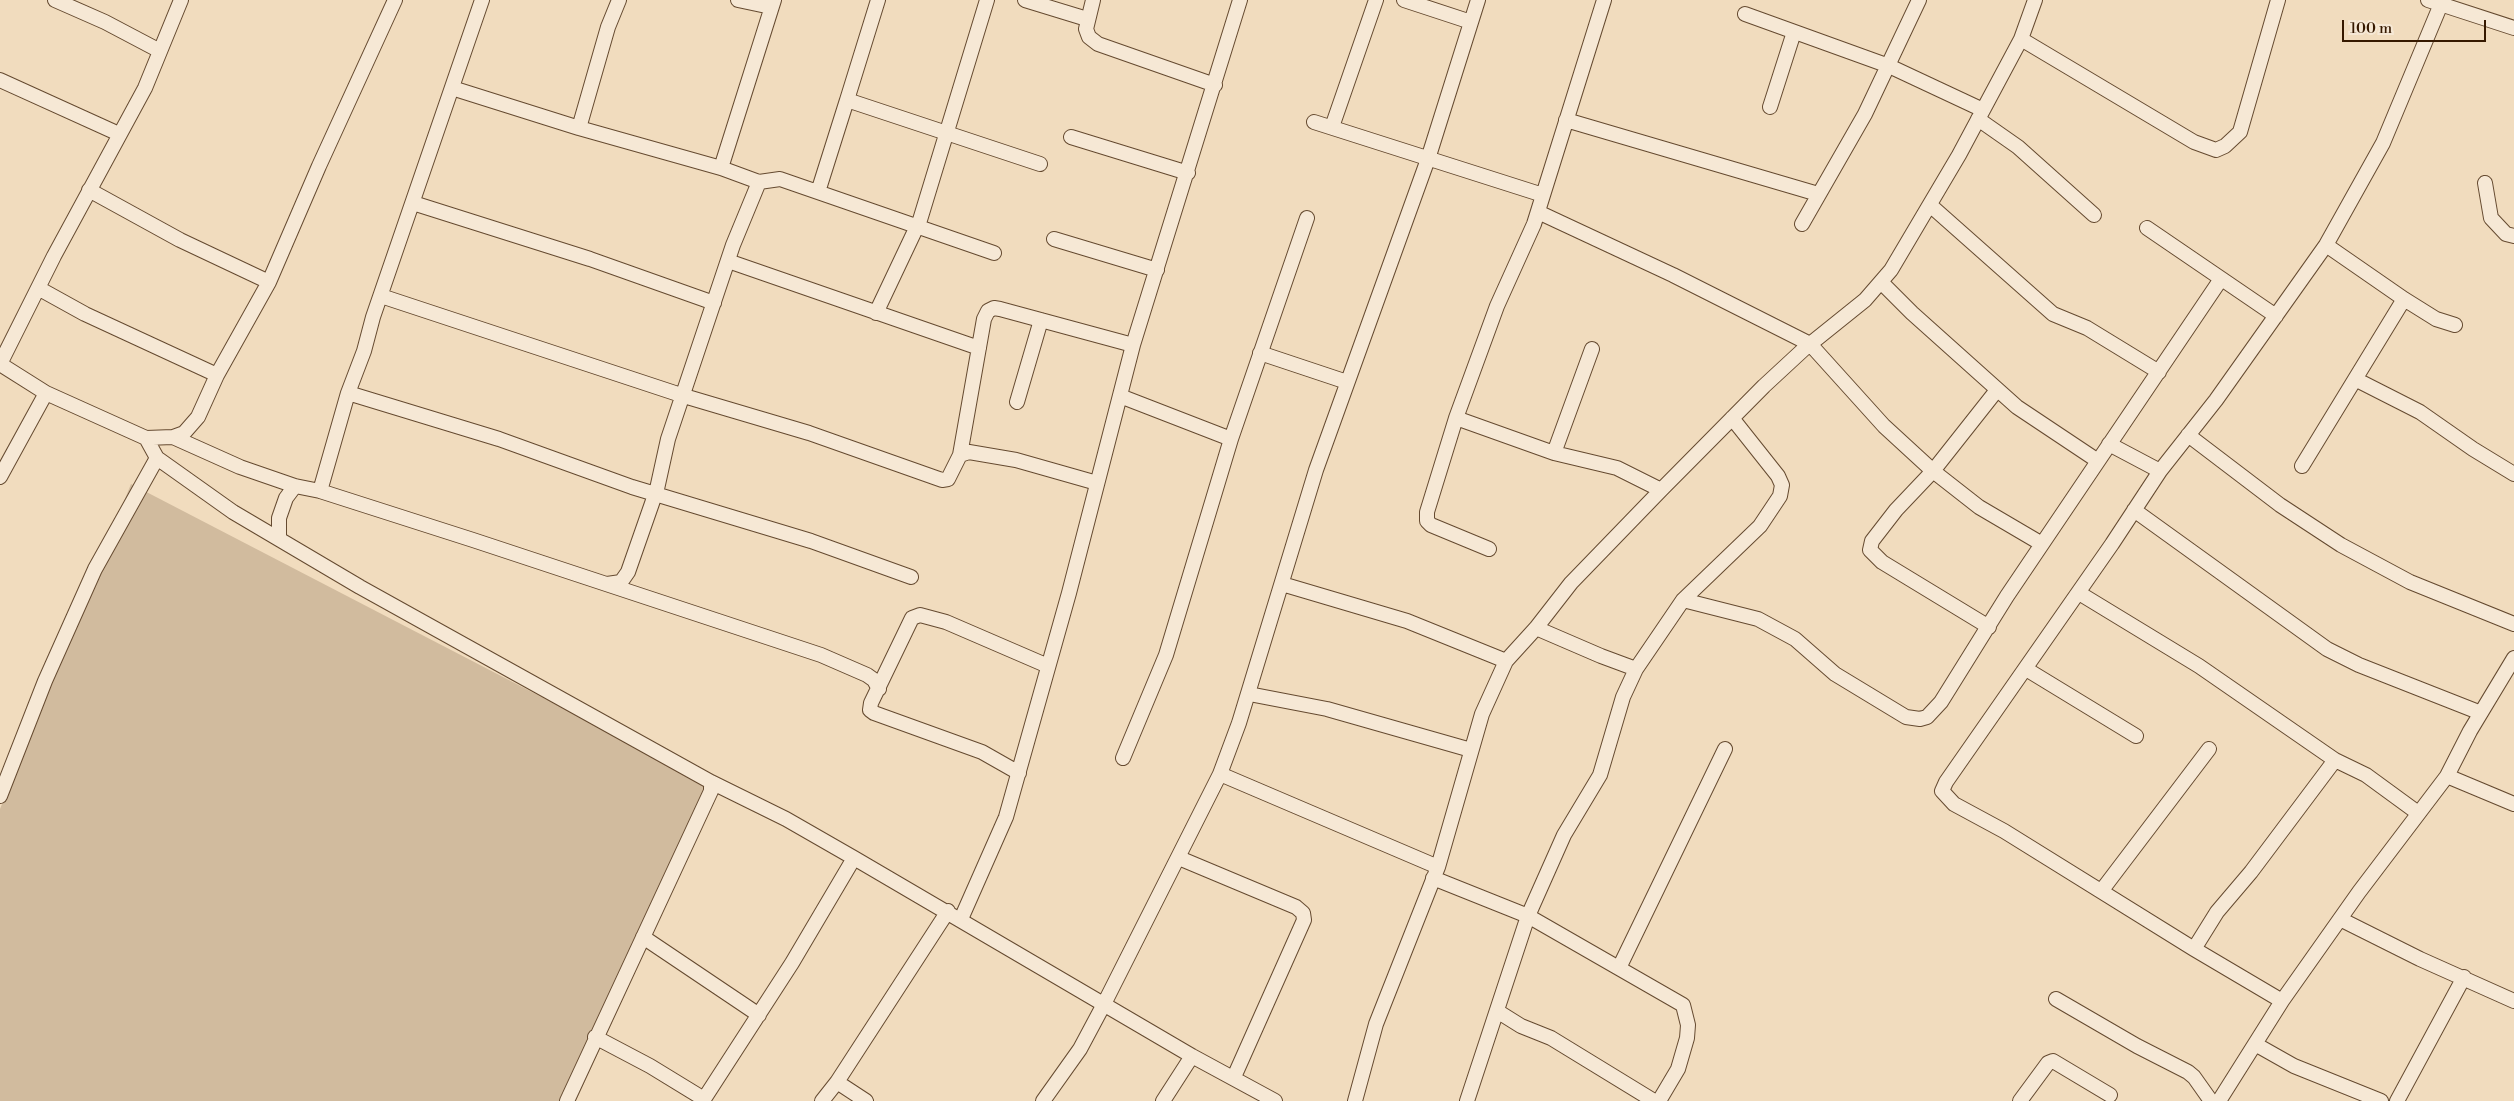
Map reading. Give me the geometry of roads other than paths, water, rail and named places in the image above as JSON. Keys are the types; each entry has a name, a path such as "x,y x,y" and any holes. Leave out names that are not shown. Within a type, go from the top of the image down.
{"street":[{"path":"56,0 105,22 160,51"},
{"path":"182,0 145,88 89,190 0,364 46,393 146,438 173,436 184,433 198,417 217,375 269,282 319,166 395,0"},
{"path":"320,491 348,393 364,351 482,0"},
{"path":"579,128 608,27 619,0"},
{"path":"721,168 773,3 738,0"},
{"path":"818,192 878,0"},
{"path":"876,313 916,227 987,0"},
{"path":"1025,0 1087,19"},
{"path":"1093,0 1086,29 1089,37 1098,44 1215,85"},
{"path":"961,919 999,835 1019,773 1133,345 1188,173 1240,0"},
{"path":"1332,127 1376,0"},
{"path":"1404,0 1471,22"},
{"path":"1043,1101 1080,1049 1179,858 1220,774 1248,694 1316,470 1428,159 1478,0"},
{"path":"1489,549 1431,525 1427,520 1427,512 1456,418 1497,306 1538,212 1604,0"},
{"path":"1802,224 1865,114 1919,0"},
{"path":"1355,1101 1376,1024 1435,873 1482,714 1506,661 1536,628 1571,583 1661,490 1732,418 1810,344 1865,300 1891,270 1930,205 2021,39 2035,0"},
{"path":"2021,39 2194,142 2216,150 2225,146 2240,132 2278,0"},
{"path":"2282,1001 2194,949 2102,890 1954,804 1942,790 2160,471 2216,400 2326,245 2382,143 2435,2 2514,28"},
{"path":"1745,14 1889,66 1980,114 2094,215"},
{"path":"1770,107 1794,32"},
{"path":"0,80 119,134"},
{"path":"452,88 579,128 721,168 759,182 780,179 916,227 994,252"},
{"path":"847,100 1040,164"},
{"path":"1566,120 1818,194"},
{"path":"1314,122 1543,195"},
{"path":"1071,137 1188,173"},
{"path":"607,584 621,582 628,572 655,494 668,439 714,302 759,182"},
{"path":"2485,183 2491,218 2506,234 2514,236"},
{"path":"89,190 180,240 269,282"},
{"path":"413,203 590,259 714,302"},
{"path":"1930,205 2053,314 2087,328 2159,372"},
{"path":"1538,212 1673,274 1810,344 1884,426 1933,471 1980,507 2042,544"},
{"path":"1123,758 1166,655 1231,439 1307,218"},
{"path":"2147,228 2276,316"},
{"path":"1054,239 1157,270"},
{"path":"2326,245 2436,319 2455,325"},
{"path":"728,261 979,348"},
{"path":"1683,600 1758,619 1795,639 1835,674 1912,720 1927,717 1941,702 2042,544 2221,279"},
{"path":"1881,282 2016,407 2098,461"},
{"path":"38,288 86,314 217,375"},
{"path":"381,296 684,396 809,433 942,480 948,479 960,455 984,320 988,311 994,308 1133,345"},
{"path":"2302,466 2404,299"},
{"path":"1017,402 1041,320"},
{"path":"1554,453 1592,349"},
{"path":"1260,353 1347,382"},
{"path":"2355,379 2420,412 2473,449 2514,474"},
{"path":"1989,627 1882,562 1870,550 1872,541 1896,510 1933,471 1997,390"},
{"path":"0,477 46,393"},
{"path":"348,393 499,439 655,494 810,541 911,577"},
{"path":"1120,396 1231,439"},
{"path":"1456,418 1554,453 1617,468 1661,490"},
{"path":"1467,1101 1528,916 1564,835 1600,775 1623,697 1636,669 1683,600 1760,526 1780,496 1782,485 1778,476 1732,418"},
{"path":"2188,435 2280,505 2341,545 2410,582 2514,624"},
{"path":"173,436 240,466 295,486 320,491 821,655 867,675 874,680 879,689"},
{"path":"146,438 157,458 233,512 360,587 704,776 711,782 854,858 948,911 1192,1056 1276,1101"},
{"path":"2109,444 2160,471"},
{"path":"960,455 969,452 1016,460 1097,483"},
{"path":"0,796 45,682 95,569 157,458"},
{"path":"278,537 279,518 286,498 295,486"},
{"path":"2134,510 2292,626 2328,649 2359,665 2481,714"},
{"path":"1282,584 1407,621 1506,661"},
{"path":"2078,593 2199,666 2335,760 2366,775 2418,813"},
{"path":"1019,773 982,752 874,713 870,710 871,703 912,618 920,615 946,622 1048,666"},
{"path":"1536,628 1636,669"},
{"path":"2220,1101 2282,1001 2340,919 2447,776 2514,658"},
{"path":"2026,669 2136,736"},
{"path":"1248,694 1327,709 1472,750"},
{"path":"1619,968 1725,749"},
{"path":"2102,890 2209,749"},
{"path":"2194,949 2217,912 2251,872 2335,760"},
{"path":"1220,774 1528,916 1683,1005 1688,1025 1687,1038 1678,1069 1659,1101"},
{"path":"2447,776 2514,804"},
{"path":"566,1101 712,791 711,782"},
{"path":"595,1037 650,1066 703,1100 792,963 854,858"},
{"path":"1179,858 1296,907 1303,913 1304,920 1234,1077"},
{"path":"822,1101 837,1082 948,911"},
{"path":"2340,919 2420,959 2464,977 2514,1001"},
{"path":"643,937 759,1015"},
{"path":"2397,1101 2464,977"},
{"path":"2056,999 2188,1072 2194,1077 2211,1101"},
{"path":"1497,1011 1520,1026 1551,1038 1654,1101"},
{"path":"2255,1044 2302,1070 2381,1101"},
{"path":"1163,1101 1192,1056"},
{"path":"2020,1101 2048,1063 2053,1061 2110,1095"},
{"path":"837,1082 866,1101"}]}
